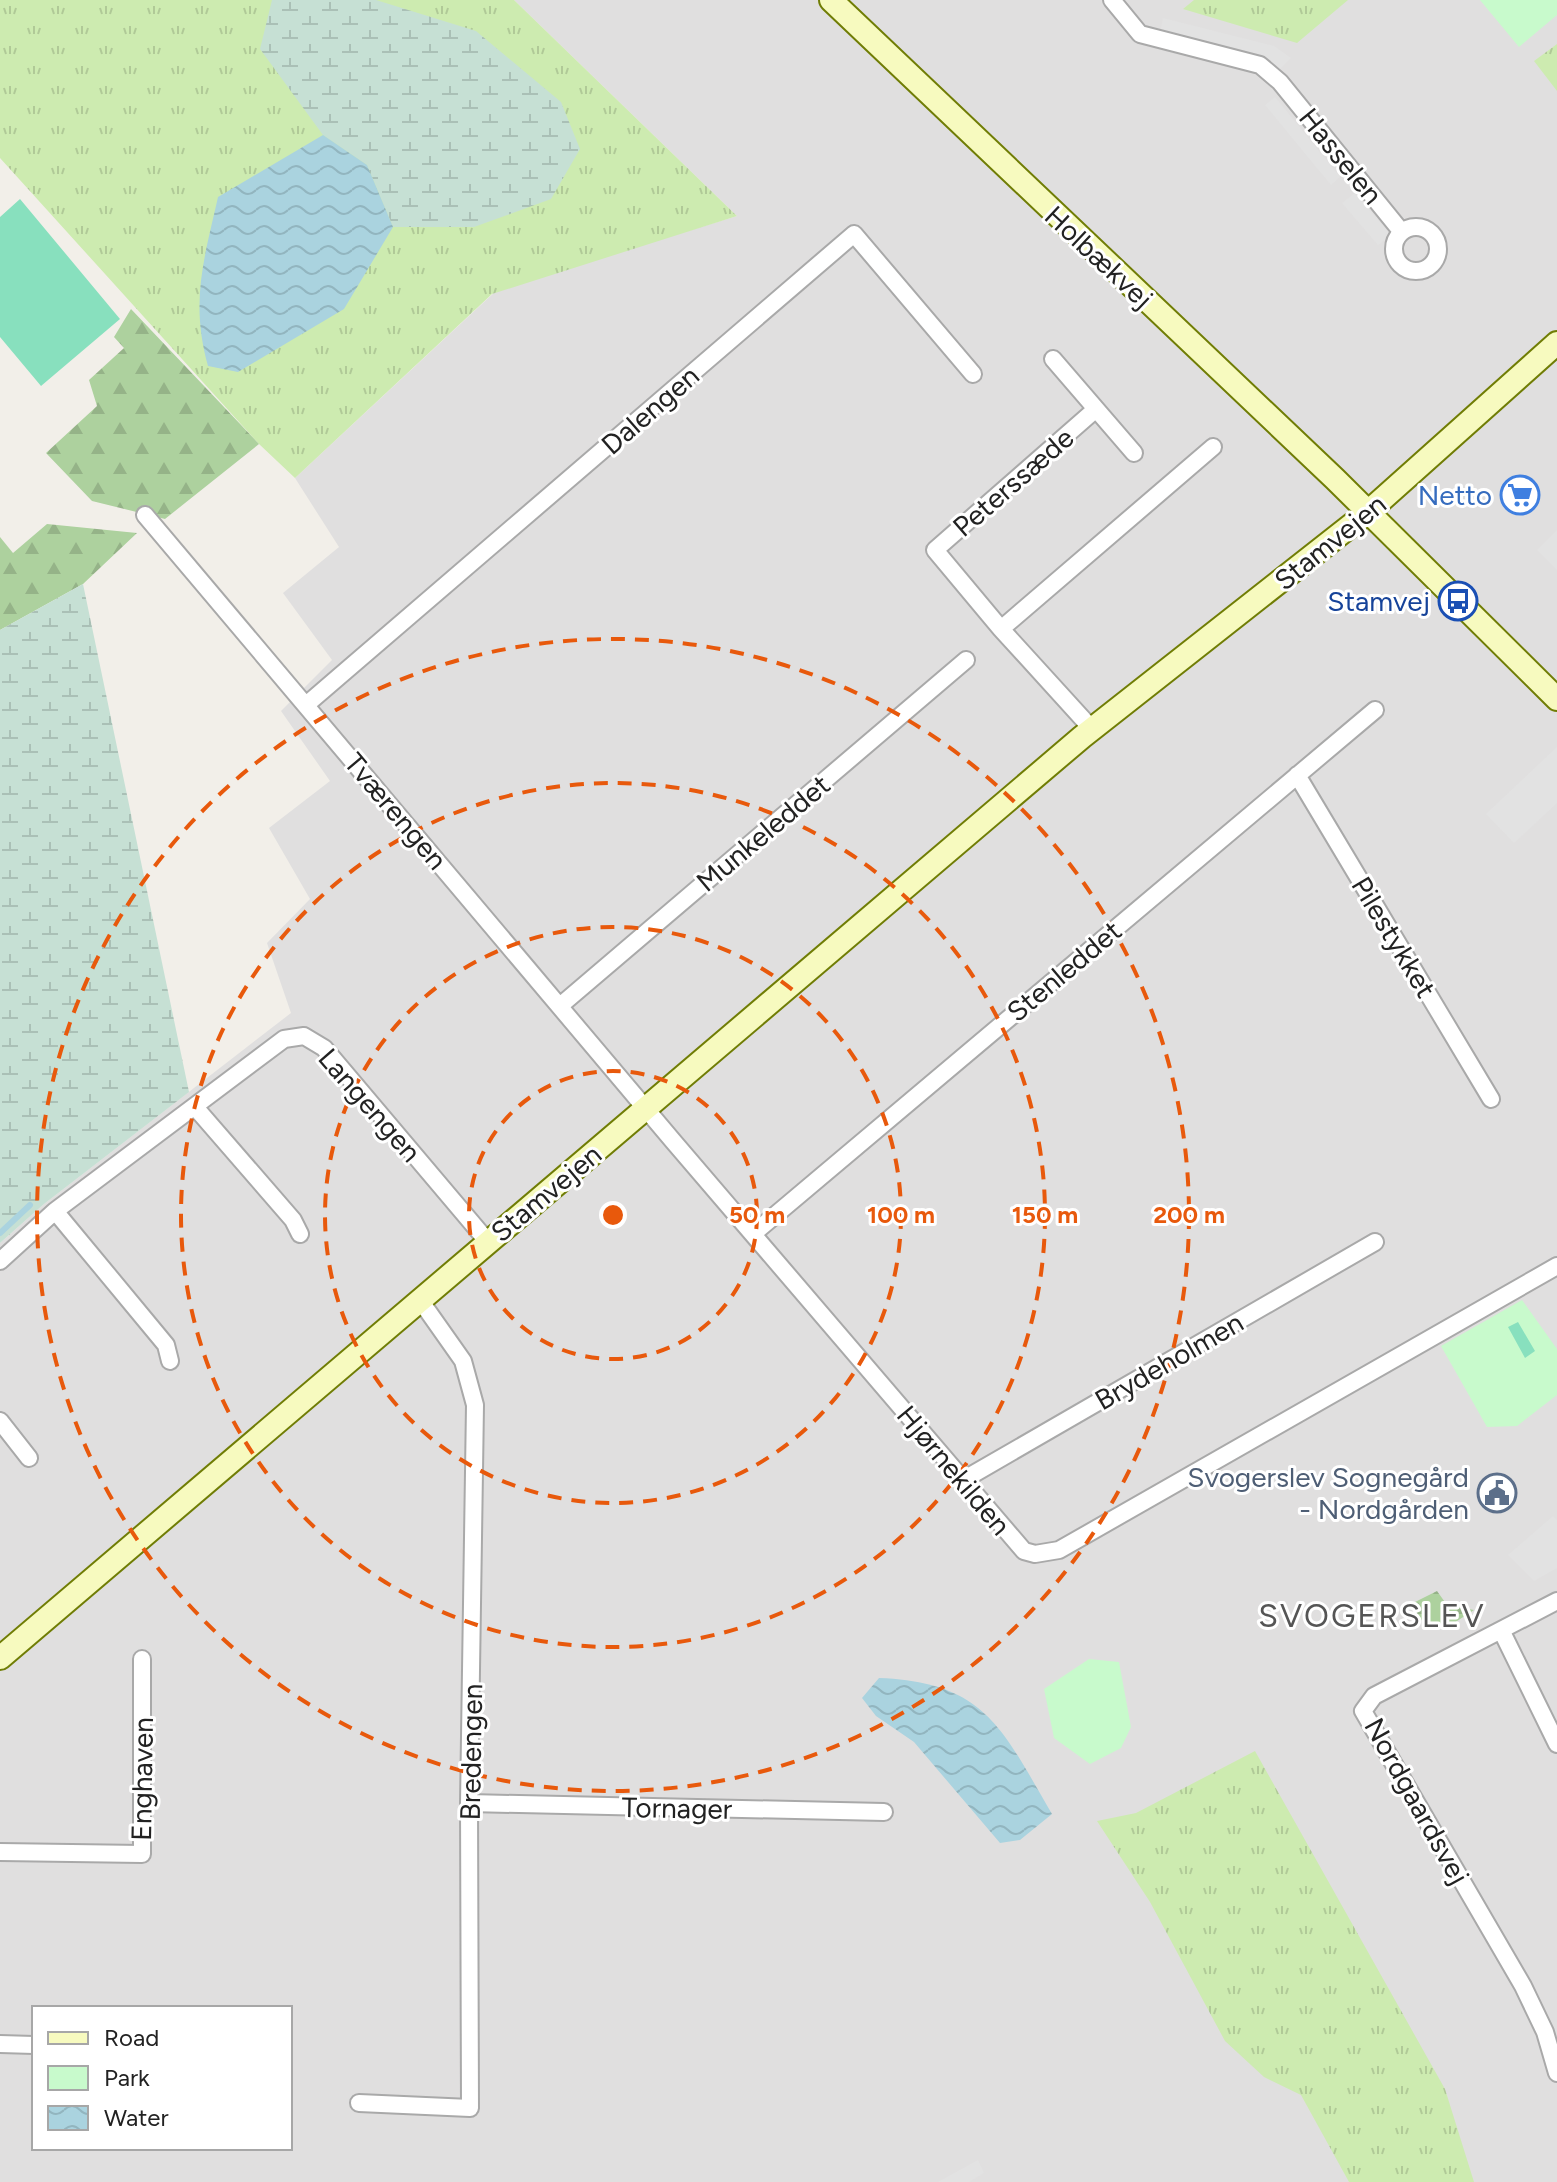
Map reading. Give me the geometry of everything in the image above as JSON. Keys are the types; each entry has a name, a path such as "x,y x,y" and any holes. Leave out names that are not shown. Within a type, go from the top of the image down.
{"street":[{"name":"Holbækvej","path":"831,0 1368,512 1557,699"},
{"name":"Hasselen","path":"1112,0 1140,34 1260,65 1280,82 1401,231"},
{"name":"Dalengen","path":"306,705 854,234 973,374"},
{"name":"Stamvejen","path":"0,1658 1092,729 1368,512 1557,343"},
{"name":"Peterssæde","path":"1053,359 1134,453"},
{"name":"Peterssæde","path":"1001,629 935,550 1096,409"},
{"path":"1092,729 1001,629 1213,447"},
{"name":"Tværengen","path":"145,515 646,1107"},
{"name":"Munkeleddet","path":"561,1005 966,660"},
{"name":"Stenleddet","path":"754,1233 1375,710"},
{"name":"Pilestykket","path":"1297,775 1491,1099"},
{"name":"Langengen","path":"0,1261 55,1211 284,1039 304,1036 324,1048 488,1242"},
{"path":"195,1107 293,1220 300,1234"},
{"name":"Hjørnekilden","path":"646,1107 1024,1551 1035,1554 1059,1550 1557,1266"},
{"path":"55,1211 166,1345 170,1361"},
{"name":"Brydeholmen","path":"963,1480 1375,1242"},
{"name":"Bredengen","path":"359,2103 470,2108 469,1803 475,1405 463,1361 420,1300"},
{"path":"0,1421 29,1458"},
{"name":"Nordgaardsvej","path":"1551,2028 1523,1986 1363,1711 1374,1696 1557,1601"},
{"path":"1502,1632 1557,1744"},
{"name":"Enghaven","path":"0,1852 142,1854 142,1659"},
{"name":"Tornager","path":"469,1803 884,1812"},
{"path":"1551,2028 1557,2073"},
{"path":"0,2044 32,2045"}],"shaded area":[{"path":"514,0 1557,0 1557,2182 0,2182 0,1243 44,1204 291,1013 267,943 310,899 269,828 330,781 281,711 332,660 283,593 339,547 295,478 498,289 737,216"},
{"path":"1163,18 1274,46 1291,58 1280,69 1265,59 1160,34"},
{"path":"1275,97 1340,177 1331,185 1265,105"},
{"path":"1355,193 1391,235 1378,245 1342,203"},
{"path":"1557,530 1557,570 1537,550"},
{"path":"1557,747 1557,803 1514,843 1486,814"},
{"path":"1553,1516 1557,1520 1557,1568 1534,1581 1508,1555"},
{"path":"978,2160 984,2173 969,2182 938,2182"}],"green space":[{"path":"0,0 514,0 737,216 492,294 295,478 259,444 0,158"},
{"path":"272,0 376,0 476,31 561,102 580,149 551,199 474,227 393,227 367,165 323,135 260,49"},
{"path":"1194,0 1348,0 1297,43 1183,9"},
{"path":"1480,0 1557,0 1557,15 1519,47"},
{"path":"1557,44 1557,91 1534,61"},
{"path":"20,199 120,319 41,386 0,337 0,217"},
{"path":"131,309 259,444 165,519 92,501 46,453 97,406 89,380 124,348 114,337"},
{"path":"47,524 137,533 83,584 0,630 0,537 13,553"},
{"path":"83,584 189,1092 44,1204 0,1243 0,630"},
{"path":"1522,1300 1557,1349 1557,1395 1517,1426 1487,1427 1441,1346"},
{"path":"1518,1322 1535,1351 1525,1358 1508,1327"},
{"path":"1437,1591 1447,1605 1474,1610 1454,1623 1428,1630 1411,1604"},
{"path":"1089,1659 1119,1662 1131,1727 1121,1748 1090,1764 1054,1738 1044,1689"},
{"path":"1255,1751 1445,2089 1474,2182 1349,2182 1301,2095 1264,2077 1225,2041 1150,1902 1097,1821 1136,1813"}],"water":[{"path":"323,135 367,165 393,227 344,309 238,372 208,366 200,321 201,281 218,197"},
{"path":"879,1678 945,1689 988,1716 1019,1758 1052,1814 1020,1840 1000,1843 914,1742 876,1716 862,1698"}],"waterway":[{"path":"0,1233 30,1205"}],"place":[{"name":"Netto","path":"1520,495"},
{"name":"Stamvej","path":"1458,601"},
{"name":"Svogerslev Sognegård - Nordgården","path":"1497,1493"}],"district":[{"name":"SVOGERSLEV","path":"1372,1616"}]}
